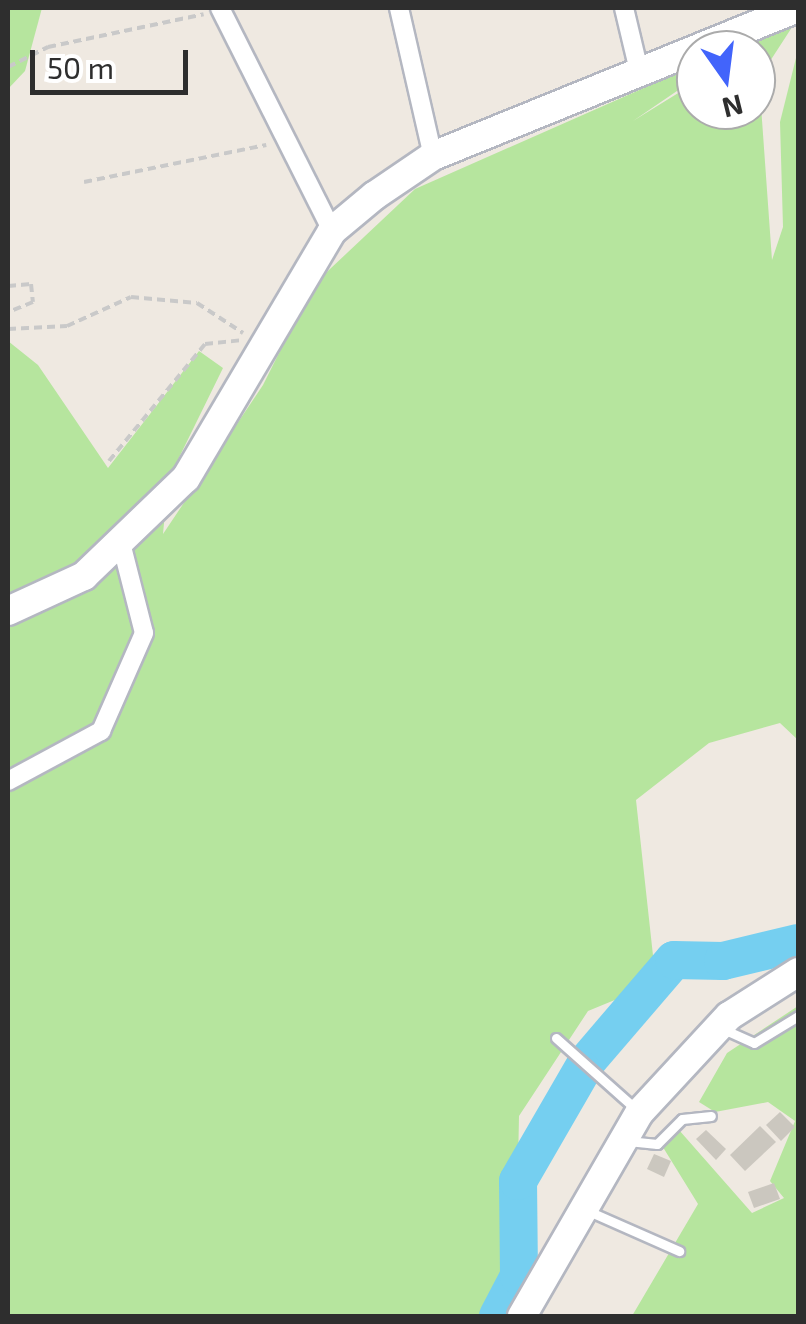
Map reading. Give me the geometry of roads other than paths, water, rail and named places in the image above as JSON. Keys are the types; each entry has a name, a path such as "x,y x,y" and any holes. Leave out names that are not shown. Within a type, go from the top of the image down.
{"street":[{"path":"398,8 433,156"},
{"path":"624,8 639,71"},
{"path":"8,612 122,547 186,478 332,231 433,156 798,8"},
{"path":"220,9 281,142 332,231"},
{"path":"8,780 100,731 144,633 122,547"},
{"path":"522,1316 640,1112 719,1024 798,972"}],"lane":[{"path":"719,1024 754,1043 798,1016"},
{"path":"556,1038 640,1112"},
{"path":"624,1138 643,1148 682,1119 711,1116"},
{"path":"583,1209 679,1251"}],"waterway":[{"path":"589,1059 674,960 723,961 798,943"},
{"path":"498,1316 519,1276 518,1181 582,1070"}]}
